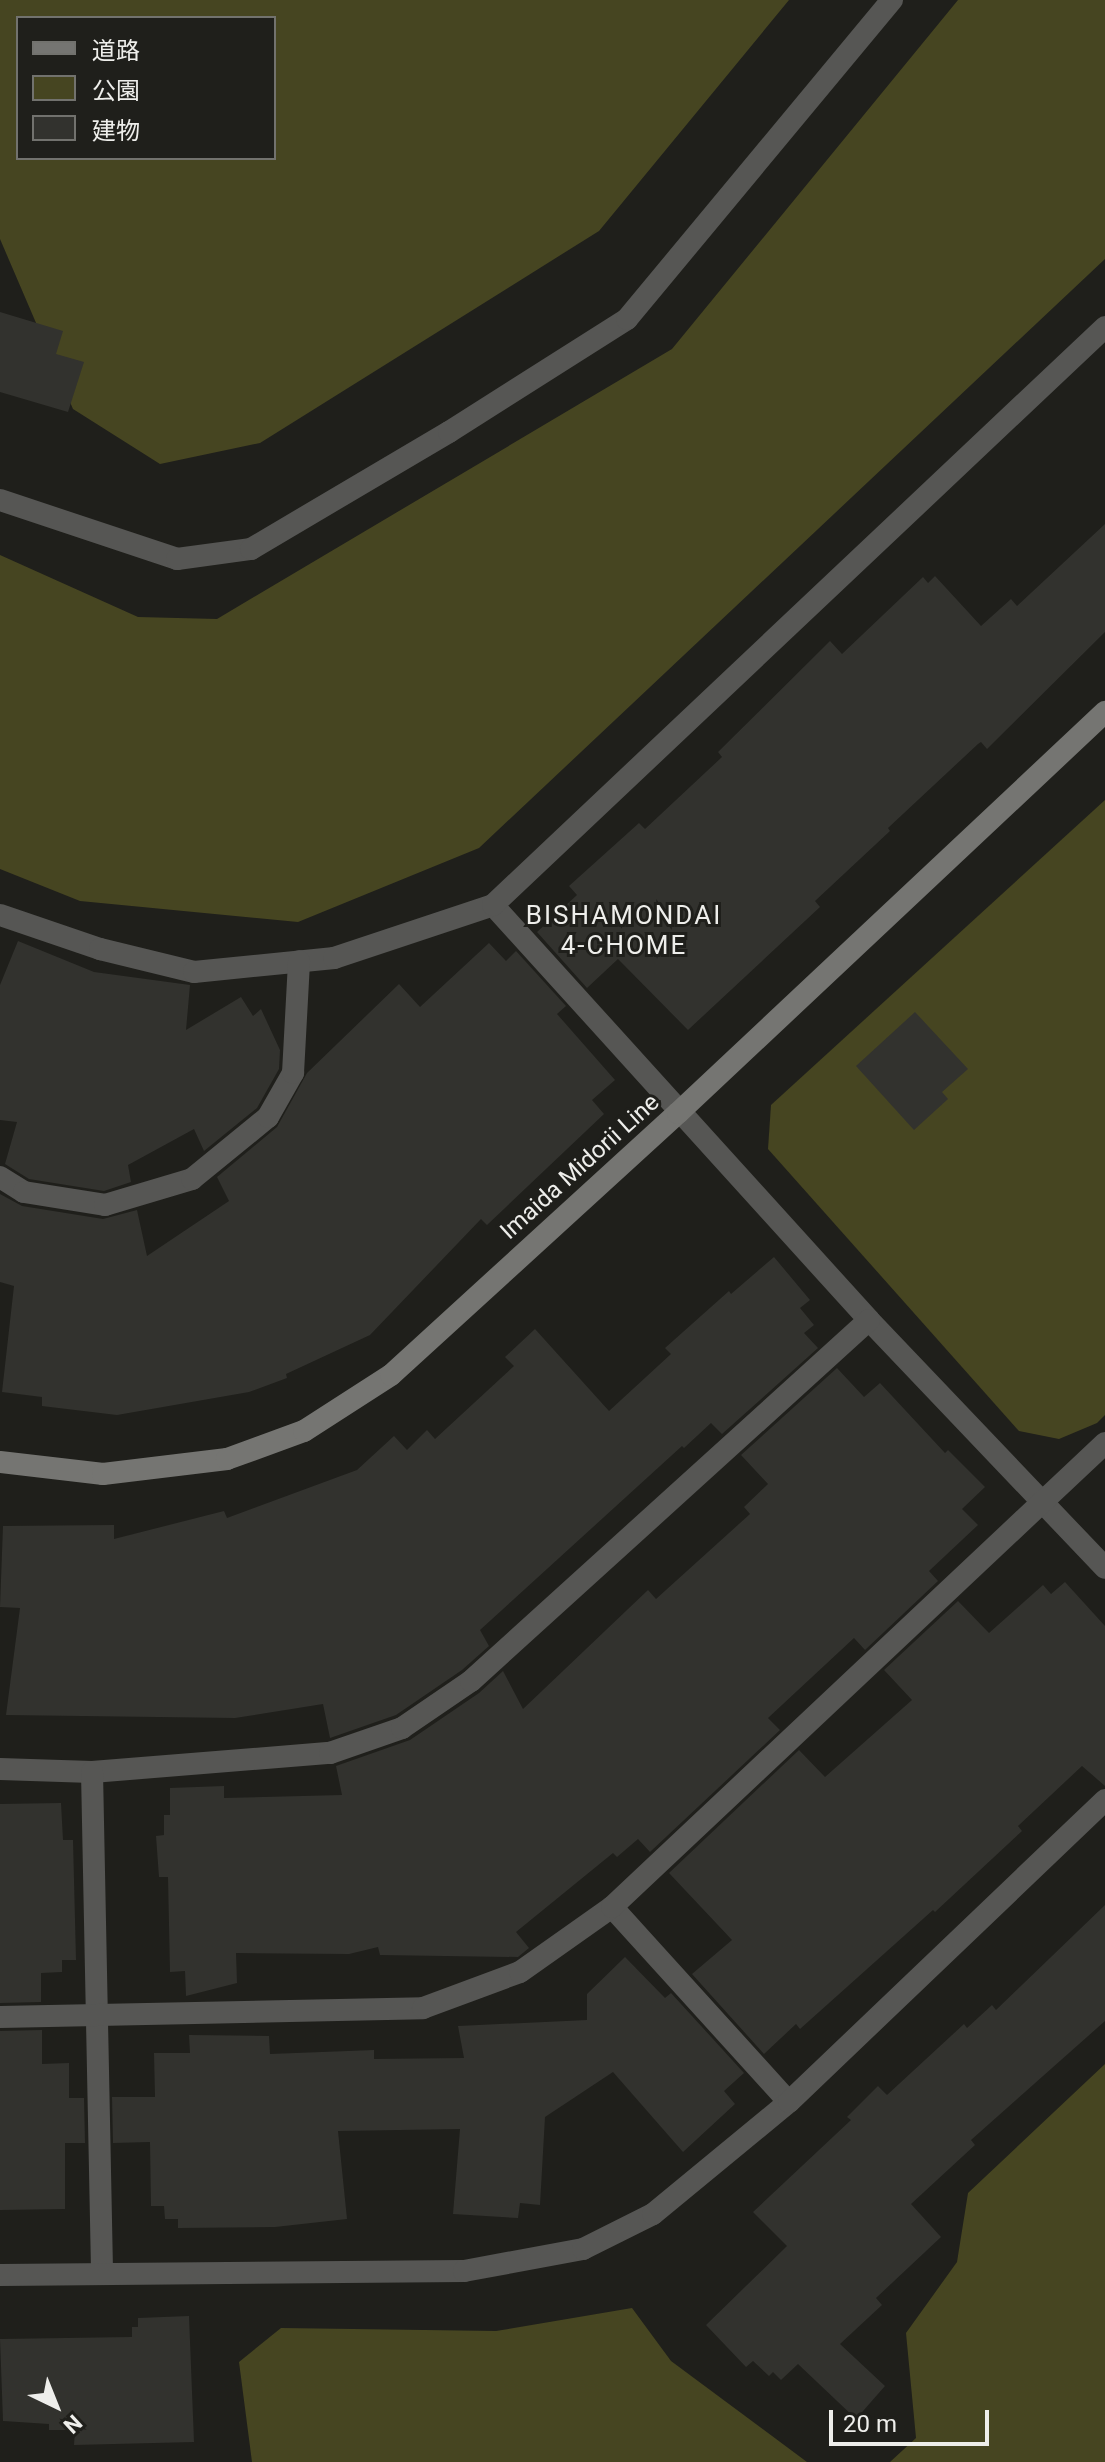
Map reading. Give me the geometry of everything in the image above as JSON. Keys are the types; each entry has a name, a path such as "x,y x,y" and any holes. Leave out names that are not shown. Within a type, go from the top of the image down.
{"main road":[{"name":"Imaida Midorii Line","path":"0,1462 103,1474 227,1459 304,1431 391,1375 1104,716"}],"street":[{"path":"0,500 177,559 251,549 449,432 627,319 892,0"},
{"path":"0,915 100,949 194,972 334,958 493,905 1105,327"},
{"path":"493,905 678,1113 869,1320 1105,1568"},
{"path":"0,1177 24,1192 105,1205 192,1179 268,1117 293,1073 299,961"},
{"path":"0,1769 92,1772 330,1753 402,1728 471,1681 869,1320"},
{"path":"0,2017 423,2008 520,1972 612,1907 1105,1443"},
{"path":"92,1772 102,2272"},
{"path":"0,2275 464,2271 583,2249 653,2214 789,2102 1105,1800"},
{"path":"612,1907 789,2102"}],"green space":[{"path":"0,0 789,0 599,231 260,443 160,464 73,409 0,239"},
{"path":"958,0 1105,0 1105,259 479,848 298,922 80,901 0,869 0,555 138,617 217,619 672,349"},
{"path":"1105,800 1105,1415 1097,1423 1059,1439 1019,1431 768,1149 771,1105"},
{"path":"1105,2064 1105,2462 890,2462 916,2438 906,2333 957,2262 968,2193"},
{"path":"632,2308 671,2361 807,2462 252,2462 239,2362 281,2328 496,2331"}],"building":[{"path":"0,312 63,331 56,354 84,362 68,412 0,392"},
{"path":"1105,524 1105,632 987,749 981,742 978,744 888,828 890,831 815,901 820,907 688,1030 618,959 587,988 537,932 577,895 569,886 639,823 645,829 722,757 718,752 830,641 842,654 923,577 928,583 935,576 981,626 1011,599 1017,606"},
{"path":"18,941 94,972 190,985 186,1030 241,997 253,1016 261,1009 280,1050 279,1069 257,1108 204,1151 194,1129 128,1165 131,1182 104,1191 29,1179 5,1164 17,1122 0,1120 0,985"},
{"path":"489,943 506,961 516,951 566,1006 557,1014 615,1080 592,1100 604,1114 487,1225 481,1219 370,1335 286,1374 287,1378 249,1392 117,1415 42,1406 42,1397 2,1392 14,1286 0,1282 0,1194 22,1206 103,1219 137,1210 147,1256 229,1201 217,1177 277,1127 307,1073 399,984 420,1007"},
{"path":"915,1012 968,1069 942,1092 948,1099 914,1130 856,1066"},
{"path":"774,1257 810,1300 800,1308 814,1325 804,1333 818,1348 722,1434 711,1423 684,1448 682,1446 480,1630 489,1646 462,1670 396,1715 330,1738 323,1704 235,1718 6,1715 20,1608 0,1607 3,1526 114,1525 114,1539 224,1511 227,1518 357,1470 394,1436 407,1450 427,1430 435,1439 514,1366 505,1357 535,1329 609,1411 671,1354 665,1348 729,1291 731,1294"},
{"path":"837,1368 864,1397 880,1383 945,1453 948,1450 985,1487 962,1509 978,1525 929,1571 938,1581 865,1650 854,1638 768,1718 780,1730 650,1852 638,1839 617,1857 613,1853 516,1932 529,1948 518,1957 380,1955 378,1947 349,1954 236,1953 237,1983 186,1996 185,1971 170,1972 168,1877 159,1877 156,1836 164,1835 164,1815 170,1815 170,1788 224,1786 224,1798 342,1795 336,1766 410,1740 479,1693 503,1671 523,1709 648,1590 656,1599 750,1514 744,1507 768,1484 741,1455"},
{"path":"1065,1582 1105,1626 1105,1786 1082,1766 1018,1826 1022,1831 935,1912 933,1910 800,2029 796,2024 764,2054 692,1974 732,1940 669,1873 799,1750 825,1777 912,1700 884,1670 958,1601 989,1633 1043,1585 1051,1594"},
{"path":"61,1803 63,1840 73,1840 76,1960 62,1960 62,1972 41,1973 41,2002 0,2003 0,1804"},
{"path":"1105,1905 1105,2021 971,2140 975,2145 911,2204 941,2237 876,2298 882,2305 840,2344 885,2386 856,2419 798,2364 781,2380 773,2372 769,2376 753,2361 746,2367 706,2325 787,2246 753,2212 851,2120 847,2117 878,2086 887,2095 964,2024 967,2028 992,2005 996,2010"},
{"path":"625,1957 665,1998 671,1993 744,2073 724,2091 735,2104 683,2152 613,2072 545,2117 540,2205 520,2203 518,2218 453,2214 460,2129 338,2131 347,2219 275,2227 178,2228 178,2219 165,2219 164,2206 151,2206 150,2142 113,2143 112,2097 155,2097 154,2053 190,2053 189,2035 269,2036 270,2054 374,2050 374,2059 464,2058 458,2026 587,2020 587,1994"},
{"path":"42,2030 42,2064 69,2063 69,2098 84,2098 85,2143 65,2143 65,2209 0,2210 0,2031"},
{"path":"189,2316 194,2442 74,2445 75,2430 49,2430 49,2424 3,2421 0,2339 132,2337 132,2327 138,2327 138,2318"}],"district":[{"name":"BISHAMONDAI 4-CHOME","path":"624,931"}]}
